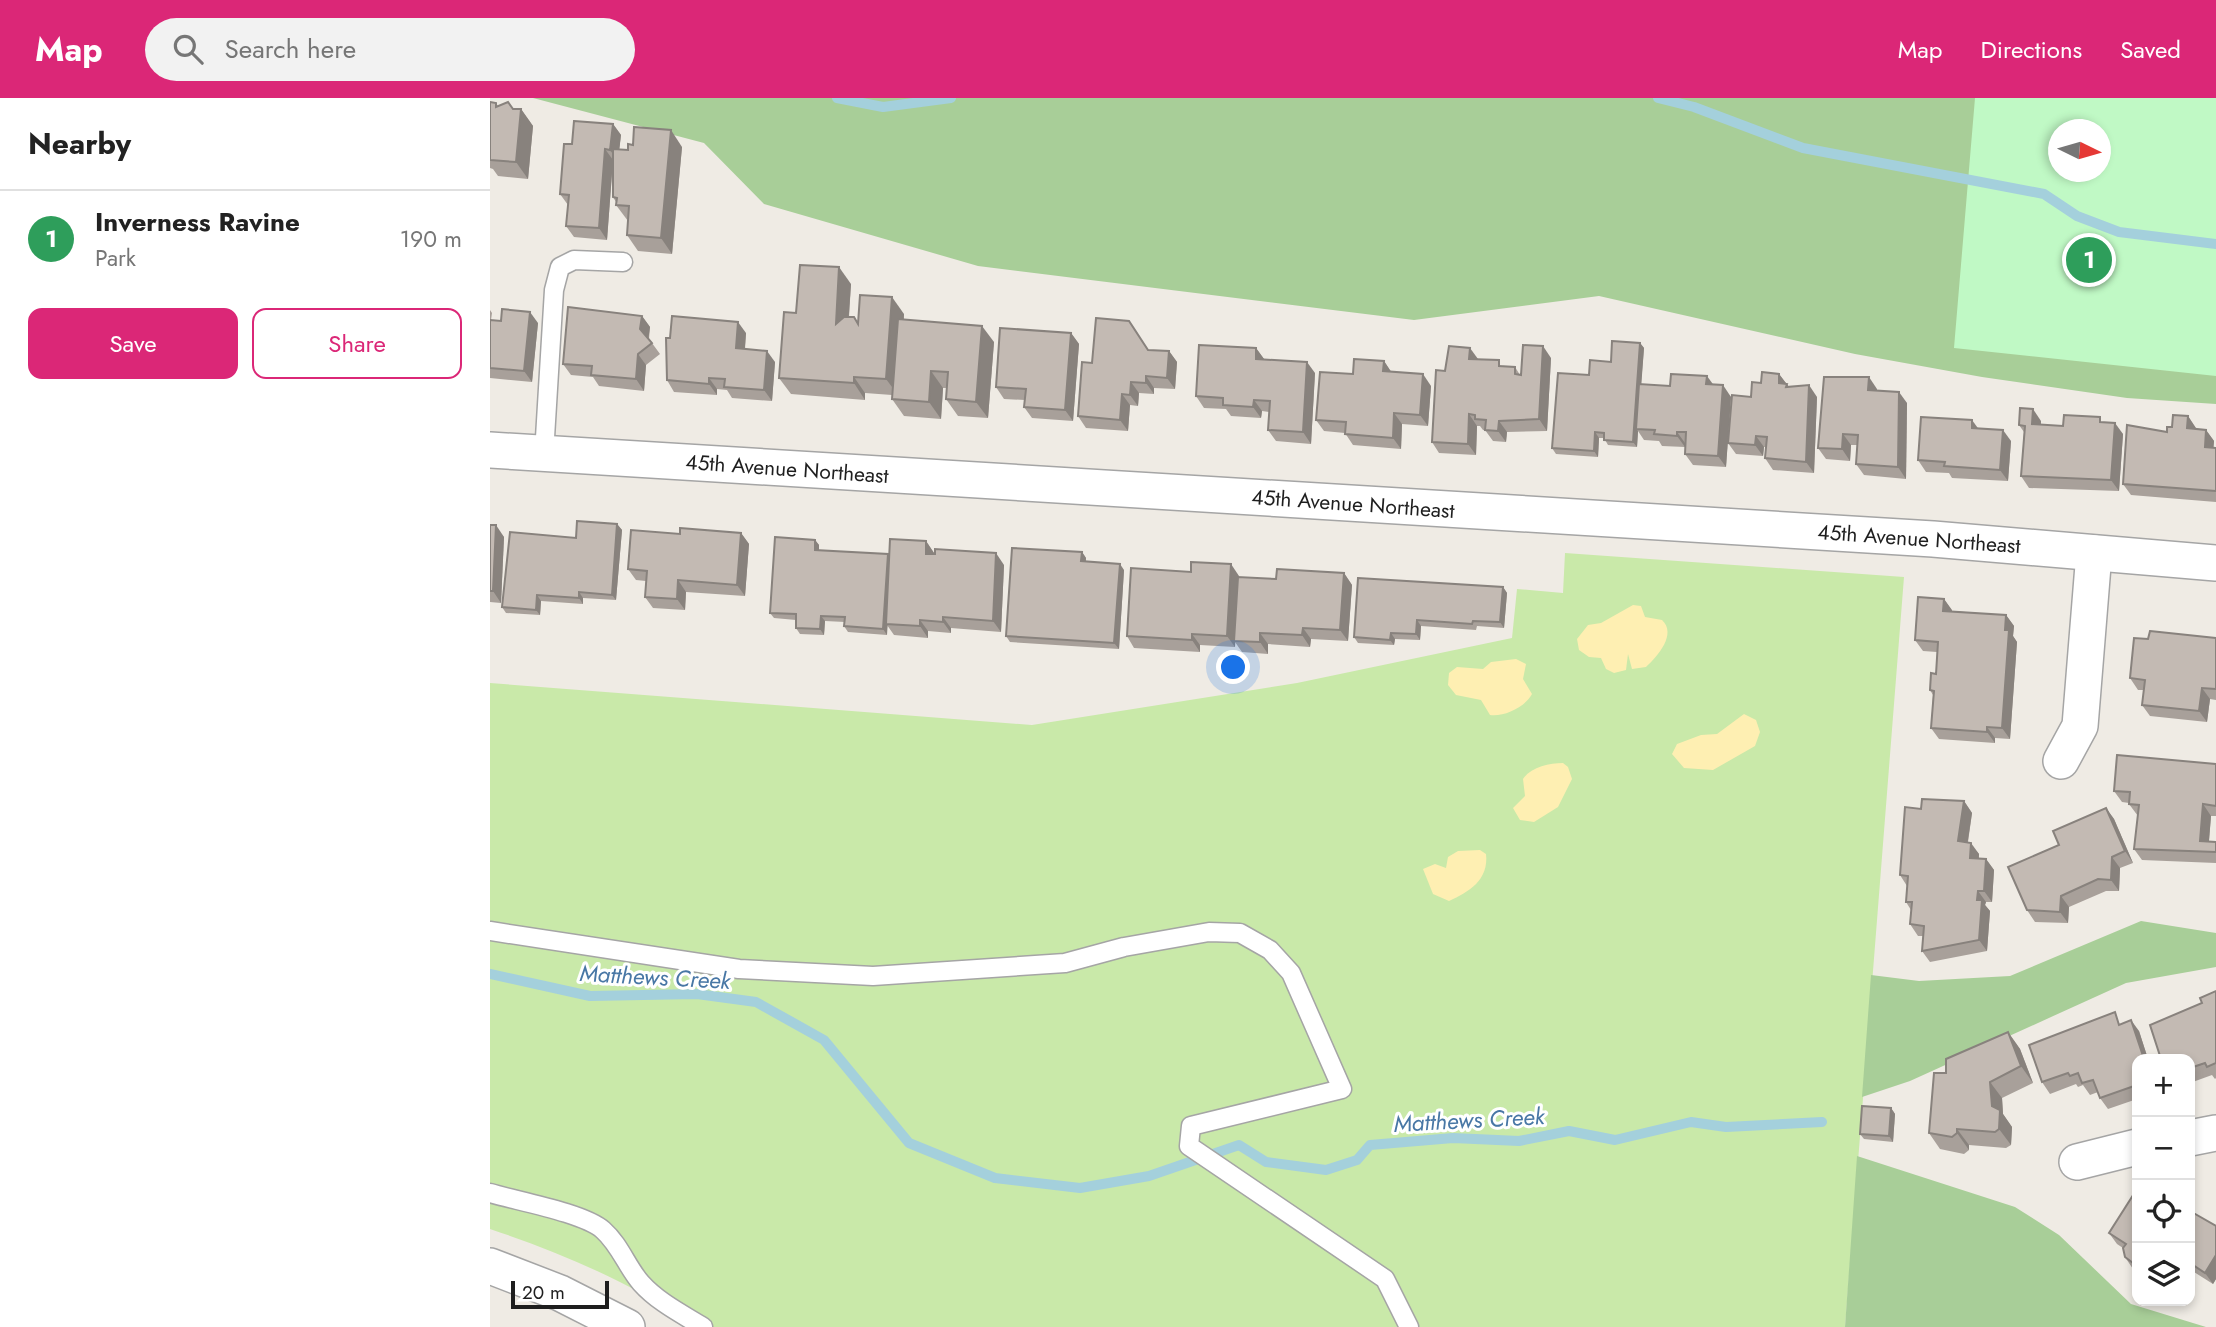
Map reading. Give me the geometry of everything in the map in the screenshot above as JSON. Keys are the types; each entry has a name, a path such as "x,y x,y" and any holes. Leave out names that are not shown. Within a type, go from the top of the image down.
{"street":[{"name":"45th Avenue Northeast","path":"490,450 1933,539 2216,563"},
{"path":"2061,761 2080,726 2094,553"},
{"path":"2195,1137 2216,1133"},
{"path":"2077,1162 2132,1148"},
{"path":"490,1266 560,1293 627,1327"}],"lane":[{"path":"544,454 554,290 560,267 582,259 623,262"},
{"path":"490,931 739,969 873,976 1065,963 1124,947 1209,932 1240,933 1270,950 1291,973 1342,1089 1191,1126 1189,1146 1385,1279 1409,1327"},
{"path":"490,1193 582,1218 602,1229 641,1283 667,1306 703,1327"}],"green space":[{"path":"533,98 2216,98 2216,404 2127,398 1982,377 1855,354 1599,296 1414,320 978,266 764,204 704,143"},
{"path":"1975,98 2216,98 2216,376 1954,348"},
{"path":"1565,553 1904,577 1845,1327 697,1327 623,1283 544,1248 490,1229 490,683 1032,725 1297,683 1512,638 1517,589 1563,593"},
{"path":"2141,921 2216,933 2216,967 2126,983 1910,1081 1862,1097 1871,975 1919,981 2010,976"},
{"path":"1857,1156 2015,1207 2059,1235 2132,1306 2206,1327 1845,1327"}],"sand":[{"path":"1633,605 1641,606 1645,617 1662,620 1668,632 1667,638 1656,657 1646,667 1632,669 1628,654 1626,670 1614,673 1606,669 1601,658 1589,657 1579,650 1577,639 1588,625 1601,623"},
{"path":"1516,659 1526,664 1523,679 1532,694 1519,707 1508,713 1490,715 1481,700 1456,695 1448,685 1449,673 1457,667 1483,669 1491,662"},
{"path":"1744,714 1756,720 1760,732 1755,746 1713,770 1684,768 1672,754 1677,744 1701,735 1717,734"},
{"path":"1563,763 1568,767 1572,779 1558,807 1534,822 1520,820 1513,808 1525,796 1523,779 1541,766"},
{"path":"1480,850 1486,854 1486,863 1476,884 1449,901 1433,894 1423,869 1435,864 1446,868 1448,857 1458,851"}],"building":[{"path":"490,102 496,103 496,107 508,102 513,109 521,109 516,162 490,160"},
{"path":"574,121 613,124 610,150 605,149 599,228 566,226 569,195 560,194 564,144 572,144"},
{"path":"634,127 671,130 661,238 627,235 629,206 616,205 617,198 613,197 613,149 628,150 628,144 633,145"},
{"path":"800,265 839,267 836,324 844,317 854,317 858,324 860,295 892,297 886,379 854,377 854,383 779,378 784,312 796,313"},
{"path":"568,307 642,316 640,329 652,343 638,354 636,379 591,375 592,366 563,364"},
{"path":"502,309 530,312 524,371 490,368 490,320 501,321"},
{"path":"672,316 738,322 736,348 767,351 764,390 724,387 725,379 709,378 709,384 667,380 666,338 670,338"},
{"path":"1096,318 1129,321 1148,350 1169,351 1167,378 1146,376 1146,383 1131,382 1130,395 1122,394 1120,420 1078,416 1082,362 1092,363"},
{"path":"898,319 982,326 976,402 946,399 948,372 931,371 929,402 892,399"},
{"path":"1000,328 1071,333 1065,410 1024,407 1026,389 996,387"},
{"path":"1612,341 1640,343 1633,442 1604,440 1604,433 1595,432 1594,451 1552,448 1558,373 1589,375 1590,360 1611,362"},
{"path":"1199,345 1256,348 1256,359 1307,362 1303,432 1268,430 1270,401 1254,400 1253,407 1223,405 1223,398 1196,396"},
{"path":"1523,345 1543,346 1539,419 1499,421 1498,431 1485,430 1486,420 1475,419 1475,415 1469,414 1468,444 1432,442 1436,370 1445,371 1449,346 1470,348 1469,359 1499,360 1499,366 1515,367 1515,374 1521,375"},
{"path":"1354,359 1384,361 1383,371 1423,374 1420,415 1394,413 1393,438 1345,434 1346,422 1316,420 1320,372 1353,374"},
{"path":"1762,372 1779,374 1779,383 1787,384 1786,387 1809,385 1806,462 1765,458 1767,437 1756,436 1755,445 1728,443 1732,395 1751,397 1752,382 1761,383"},
{"path":"1671,374 1707,376 1706,384 1723,385 1718,456 1685,454 1686,432 1677,432 1677,436 1654,434 1655,430 1636,429 1639,384 1670,386"},
{"path":"1824,377 1869,377 1868,390 1899,392 1898,467 1856,464 1858,435 1843,434 1842,449 1818,448"},
{"path":"2020,408 2033,409 2032,424 2063,426 2064,415 2100,417 2100,422 2115,423 2111,480 2021,476 2025,426 2019,425"},
{"path":"2173,415 2188,416 2187,428 2206,430 2205,447 2216,448 2216,491 2123,484 2127,425 2167,432 2167,427 2172,427"},
{"path":"1921,417 1972,420 1972,428 2003,430 2000,470 1944,466 1945,462 1918,460"},
{"path":"577,521 617,524 612,595 579,592 579,598 537,595 536,610 502,607 510,532 576,538"},
{"path":"490,525 496,525 493,591 490,591"},
{"path":"680,528 741,533 737,585 678,580 677,599 645,597 647,571 628,569 631,530 680,534"},
{"path":"775,537 815,540 815,550 888,554 883,629 844,626 845,617 821,616 820,629 796,628 796,614 770,613"},
{"path":"890,539 926,541 926,554 935,554 935,549 996,553 993,621 943,617 943,622 920,620 920,626 886,624"},
{"path":"1012,548 1082,552 1081,561 1120,564 1114,643 1006,636"},
{"path":"1191,562 1231,564 1227,636 1192,634 1192,640 1127,636 1131,568 1191,572"},
{"path":"1277,569 1344,573 1340,630 1303,628 1302,635 1260,633 1260,642 1234,641 1238,577 1276,579"},
{"path":"1358,578 1503,587 1500,622 1473,621 1472,624 1417,620 1416,634 1391,633 1390,640 1354,637"},
{"path":"1918,597 1944,599 1943,611 2006,615 2005,630 2009,630 2002,728 1987,727 1987,732 1931,728 1934,691 1930,690 1931,673 1936,674 1938,642 1915,640"},
{"path":"2150,631 2216,638 2216,689 2202,688 2199,711 2142,705 2145,680 2130,678 2134,638 2148,639"},
{"path":"2117,755 2216,764 2216,806 2203,804 2200,841 2216,842 2216,852 2134,849 2139,805 2129,804 2130,792 2114,791"},
{"path":"1922,799 1964,801 1958,841 1971,843 1970,858 1986,859 1984,891 1978,891 1977,900 1982,900 1979,940 1922,951 1924,926 1910,924 1912,902 1906,902 1908,876 1900,875 1905,807 1921,809"},
{"path":"2106,808 2125,851 2112,857 2111,880 2098,879 2061,896 2060,912 2027,910 2008,867 2059,845 2053,831"},
{"path":"2216,991 2216,1063 2207,1067 2205,1063 2195,1066 2195,1054 2159,1054 2150,1025 2202,1003 2200,998"},
{"path":"2115,1012 2119,1025 2131,1020 2142,1054 2132,1054 2132,1087 2100,1098 2093,1080 2082,1083 2078,1073 2070,1076 2068,1073 2042,1082 2029,1045"},
{"path":"2008,1032 2021,1066 1990,1082 1992,1106 2000,1110 1999,1129 1995,1132 1957,1129 1957,1133 1952,1137 1929,1133 1934,1073 1946,1073 1946,1059"},
{"path":"1862,1106 1891,1108 1889,1136 1860,1134"},
{"path":"2132,1197 2132,1262 2125,1257 2123,1248 2126,1244 2109,1233"},
{"path":"2195,1214 2216,1226 2216,1255 2205,1273 2195,1266"}],"waterway":[{"path":"837,98 883,107 951,98"},
{"path":"1658,98 1694,107 1803,148 2044,194 2077,216 2119,232 2216,244"},
{"name":"Matthews Creek","path":"490,974 590,996 697,994 756,1002 824,1040 909,1143 995,1178 1080,1188 1149,1176 1239,1145 1266,1162 1326,1170 1357,1160 1370,1145 1453,1138 1519,1141 1569,1131 1615,1140 1691,1122 1726,1127 1822,1122"}],"place":[{"name":"Inverness Ravine","path":"2089,260"}]}
